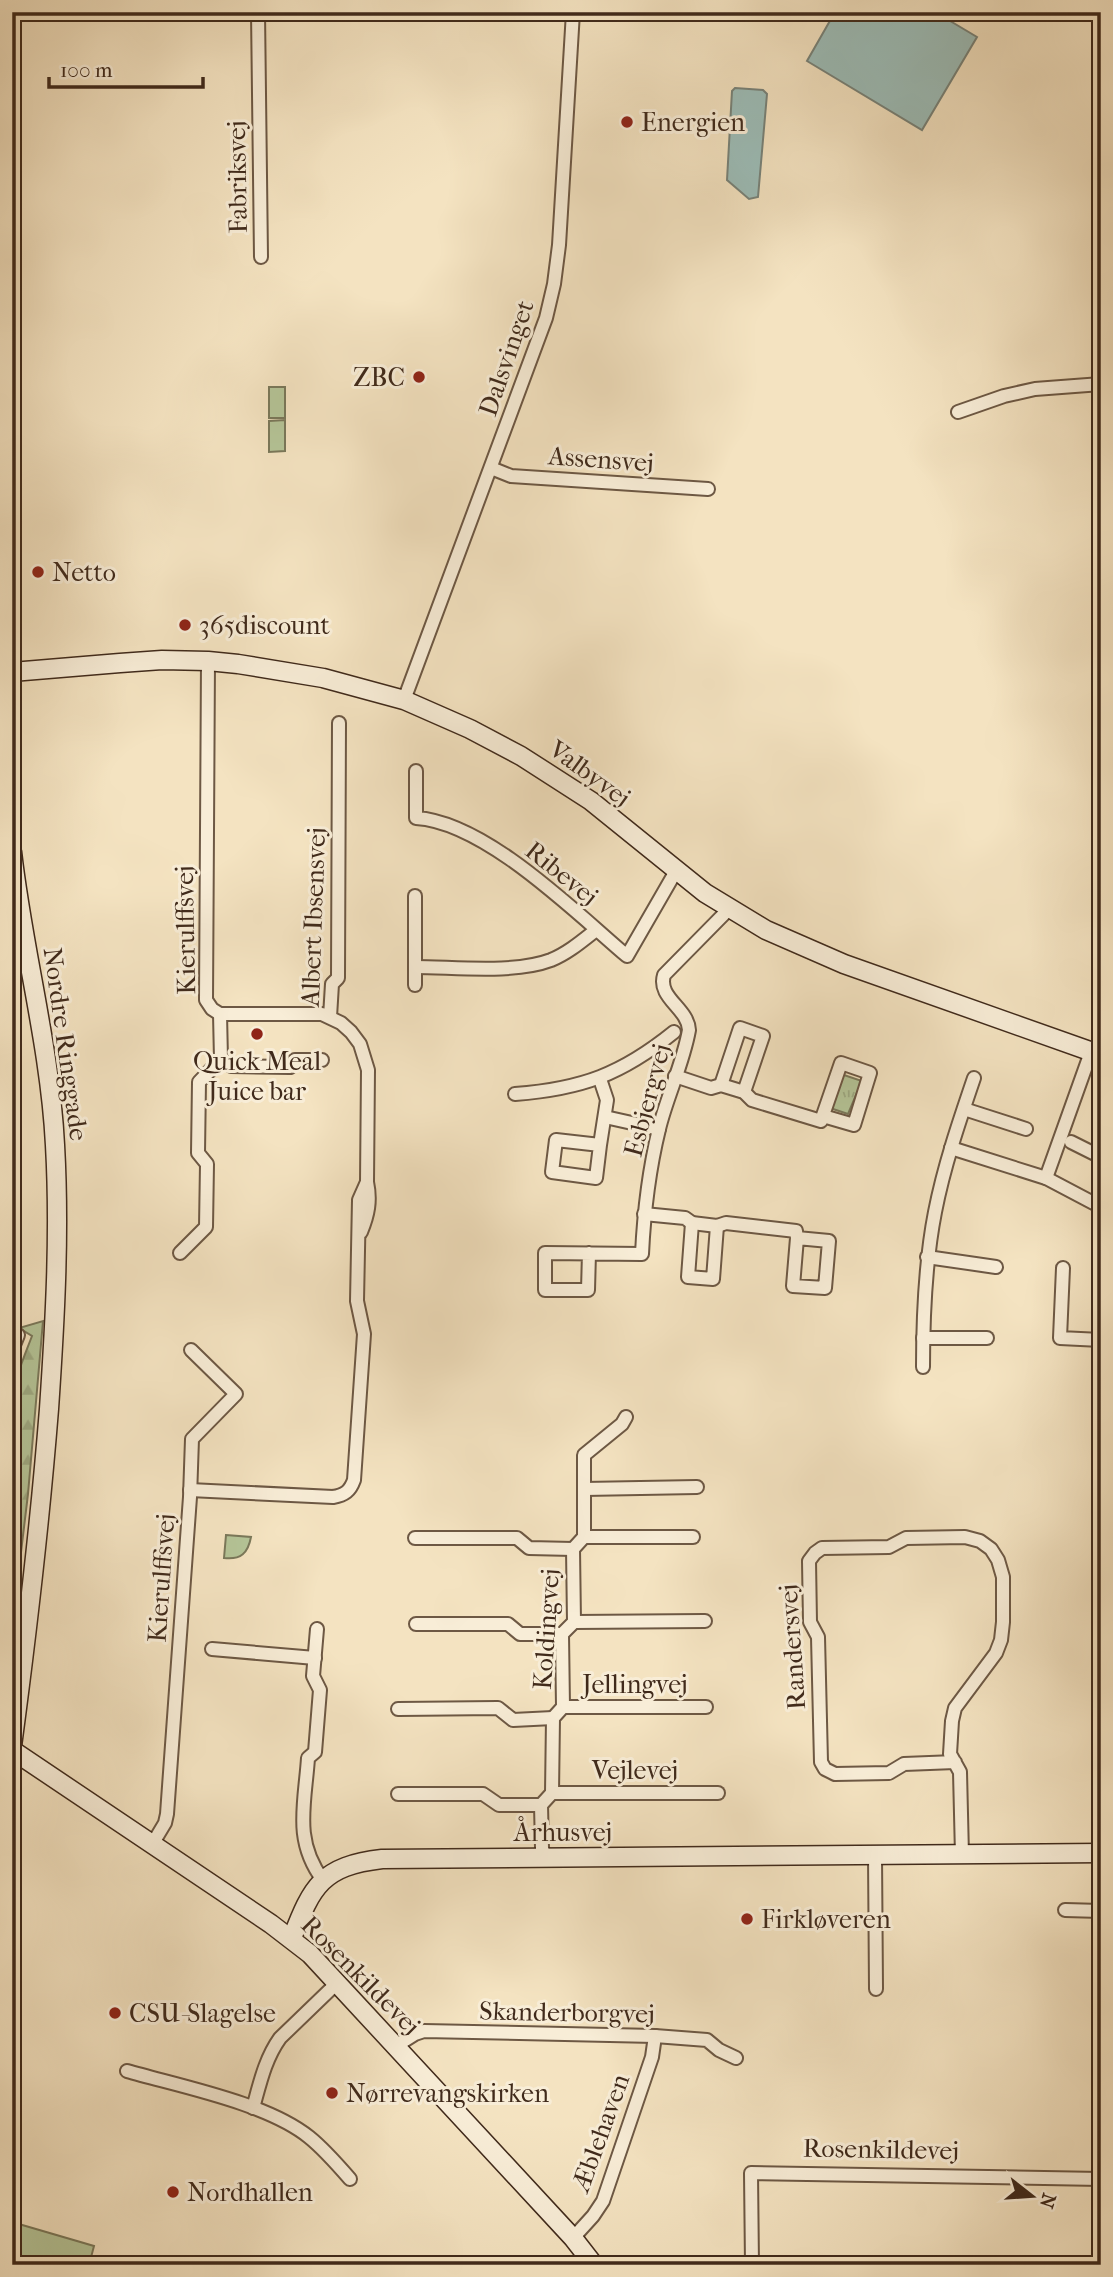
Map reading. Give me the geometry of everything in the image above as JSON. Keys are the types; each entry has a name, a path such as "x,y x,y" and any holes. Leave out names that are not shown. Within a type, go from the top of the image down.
{"street":[{"name":"Fabriksvej","path":"258,12 261,257"},
{"name":"Dalsvinget","path":"404,700 534,354 554,284 559,245 573,12"},
{"path":"958,412 1004,396 1035,389 1101,384"},
{"name":"Assensvej","path":"491,468 511,476 708,489"},
{"name":"Valbyvej","path":"12,673 141,662 208,661 323,677 404,700 470,729 521,756 591,801 676,871 729,909 778,936 844,964 1096,1054"},
{"name":"Kierulffsvej","path":"208,661 206,1000 212,1009 220,1014 221,1059"},
{"name":"Albert Ibsensvej","path":"190,1490 333,1497 351,1490 354,1480 364,1334 357,1301 359,1200 367,1182 368,1070 360,1044 351,1032 330,1017 331,984 338,978 339,723"},
{"name":"Ribevej","path":"416,771 416,818 446,822 492,847 544,884 627,956 676,871"},
{"name":"Nordre Ringgade","path":"12,852 20,915 47,1062 55,1142 58,1233 54,1338 41,1507 12,1748"},
{"path":"415,896 415,985"},
{"name":"Esbjergvej","path":"589,1253 642,1254 644,1214 659,1129 689,1025 663,988 664,975 729,909"},
{"path":"415,967 531,966 551,960 573,948 596,929"},
{"path":"220,1014 322,1014 330,1017"},
{"path":"721,1085 740,1028 763,1036 744,1092"},
{"path":"515,1094 547,1092 600,1079 649,1053 674,1032"},
{"path":"1046,1178 1096,1054"},
{"path":"180,1253 205,1227 207,1164 198,1153 199,1082 221,1059 231,1066 290,1066 295,1060 322,1060"},
{"path":"675,1076 711,1088 721,1085 744,1092 752,1100 821,1121 841,1063 870,1073 854,1125 823,1116"},
{"path":"923,1367 927,1257 935,1211 951,1148 974,1078"},
{"path":"600,1079 607,1100 596,1178 552,1172 556,1140 600,1145"},
{"path":"964,1109 1026,1129"},
{"path":"606,1117 659,1129"},
{"path":"1071,1142 1101,1157"},
{"path":"951,1148 1046,1178 1101,1207"},
{"path":"644,1214 685,1218 692,1223 717,1226 726,1223 796,1231 793,1286 825,1288 829,1241 797,1238"},
{"path":"692,1223 688,1277 713,1279 717,1226"},
{"path":"545,1253 589,1253 588,1290 545,1290 545,1253"},
{"path":"927,1257 996,1266"},
{"path":"1063,1268 1060,1338 1101,1340"},
{"path":"12,1350 18,1335"},
{"path":"923,1338 987,1338"},
{"name":"Kierulffsvej","path":"153,1843 165,1823 167,1814 192,1439 236,1394 191,1350"},
{"name":"Koldingvej","path":"552,1793 554,1718 564,1707 562,1634 574,1622 573,1549 584,1537 584,1455 626,1418"},
{"path":"584,1489 697,1487"},
{"path":"584,1537 693,1537"},
{"name":"Randersvej","path":"955,1762 904,1764 890,1773 835,1774 825,1769 821,1762 818,1637 810,1622 809,1561 822,1548 889,1547 905,1538 965,1537 980,1541 991,1549 998,1560 1003,1577 1001,1640 996,1653 955,1708 951,1721 950,1754 955,1762 960,1772 962,1855"},
{"path":"415,1538 517,1538 529,1548 573,1549"},
{"path":"574,1622 705,1621"},
{"path":"416,1624 508,1624 520,1634 562,1634"},
{"path":"317,1629 313,1676 320,1690 315,1752 307,1758 302,1833 305,1848 323,1880"},
{"path":"212,1649 315,1658"},
{"name":"Jellingvej","path":"564,1707 706,1707"},
{"path":"398,1709 498,1708 513,1720 554,1718"},
{"name":"Rosenkildevej","path":"12,1748 292,1938 396,2046 573,2238 594,2265"},
{"path":"545,1858 542,1848 541,1805 552,1793"},
{"name":"Vejlevej","path":"552,1793 718,1793"},
{"path":"398,1794 483,1794 499,1805 541,1805"},
{"name":"Århusvej","path":"292,1938 304,1906 323,1880 339,1868 357,1862 382,1859 1101,1853"},
{"path":"875,1855 876,1989"},
{"path":"1065,1910 1101,1911"},
{"path":"253,2108 266,2062 280,2038 337,1983"},
{"name":"Skanderborgvej","path":"396,2046 424,2031 655,2036 707,2040 719,2050 736,2058"},
{"name":"Æblehaven","path":"573,2238 603,2201 652,2057 655,2036"},
{"path":"127,2071 253,2108 284,2121 307,2135 350,2179"},
{"name":"Rosenkildevej","path":"752,2265 751,2173 1101,2179"}],"green space":[{"path":"269,387 285,387 285,418 269,418"},
{"path":"285,420 285,451 269,452 269,421"},
{"path":"841,1074 862,1081 848,1114 830,1108"},
{"path":"43,1321 28,1494 12,1627 12,1465 19,1446 11,1417 17,1377 32,1336 19,1328"},
{"path":"226,1535 251,1537 243,1554 235,1558 224,1558"},
{"path":"12,2222 94,2246 89,2265 12,2265"}],"water":[{"path":"835,12 935,12 977,37 922,130 807,61"},
{"path":"735,88 763,90 767,94 758,197 749,199 727,180 732,91"}],"place":[{"name":"Energien","path":"627,122"},
{"name":"ZBC","path":"419,377"},
{"name":"Netto","path":"38,572"},
{"name":"365discount","path":"185,625"},
{"name":"Quick Meal Juice bar","path":"257,1034"},
{"name":"Firkløveren","path":"747,1919"},
{"name":"CSU-Slagelse","path":"115,2013"},
{"name":"Nørrevangskirken","path":"332,2093"},
{"name":"Nordhallen","path":"173,2192"}]}
